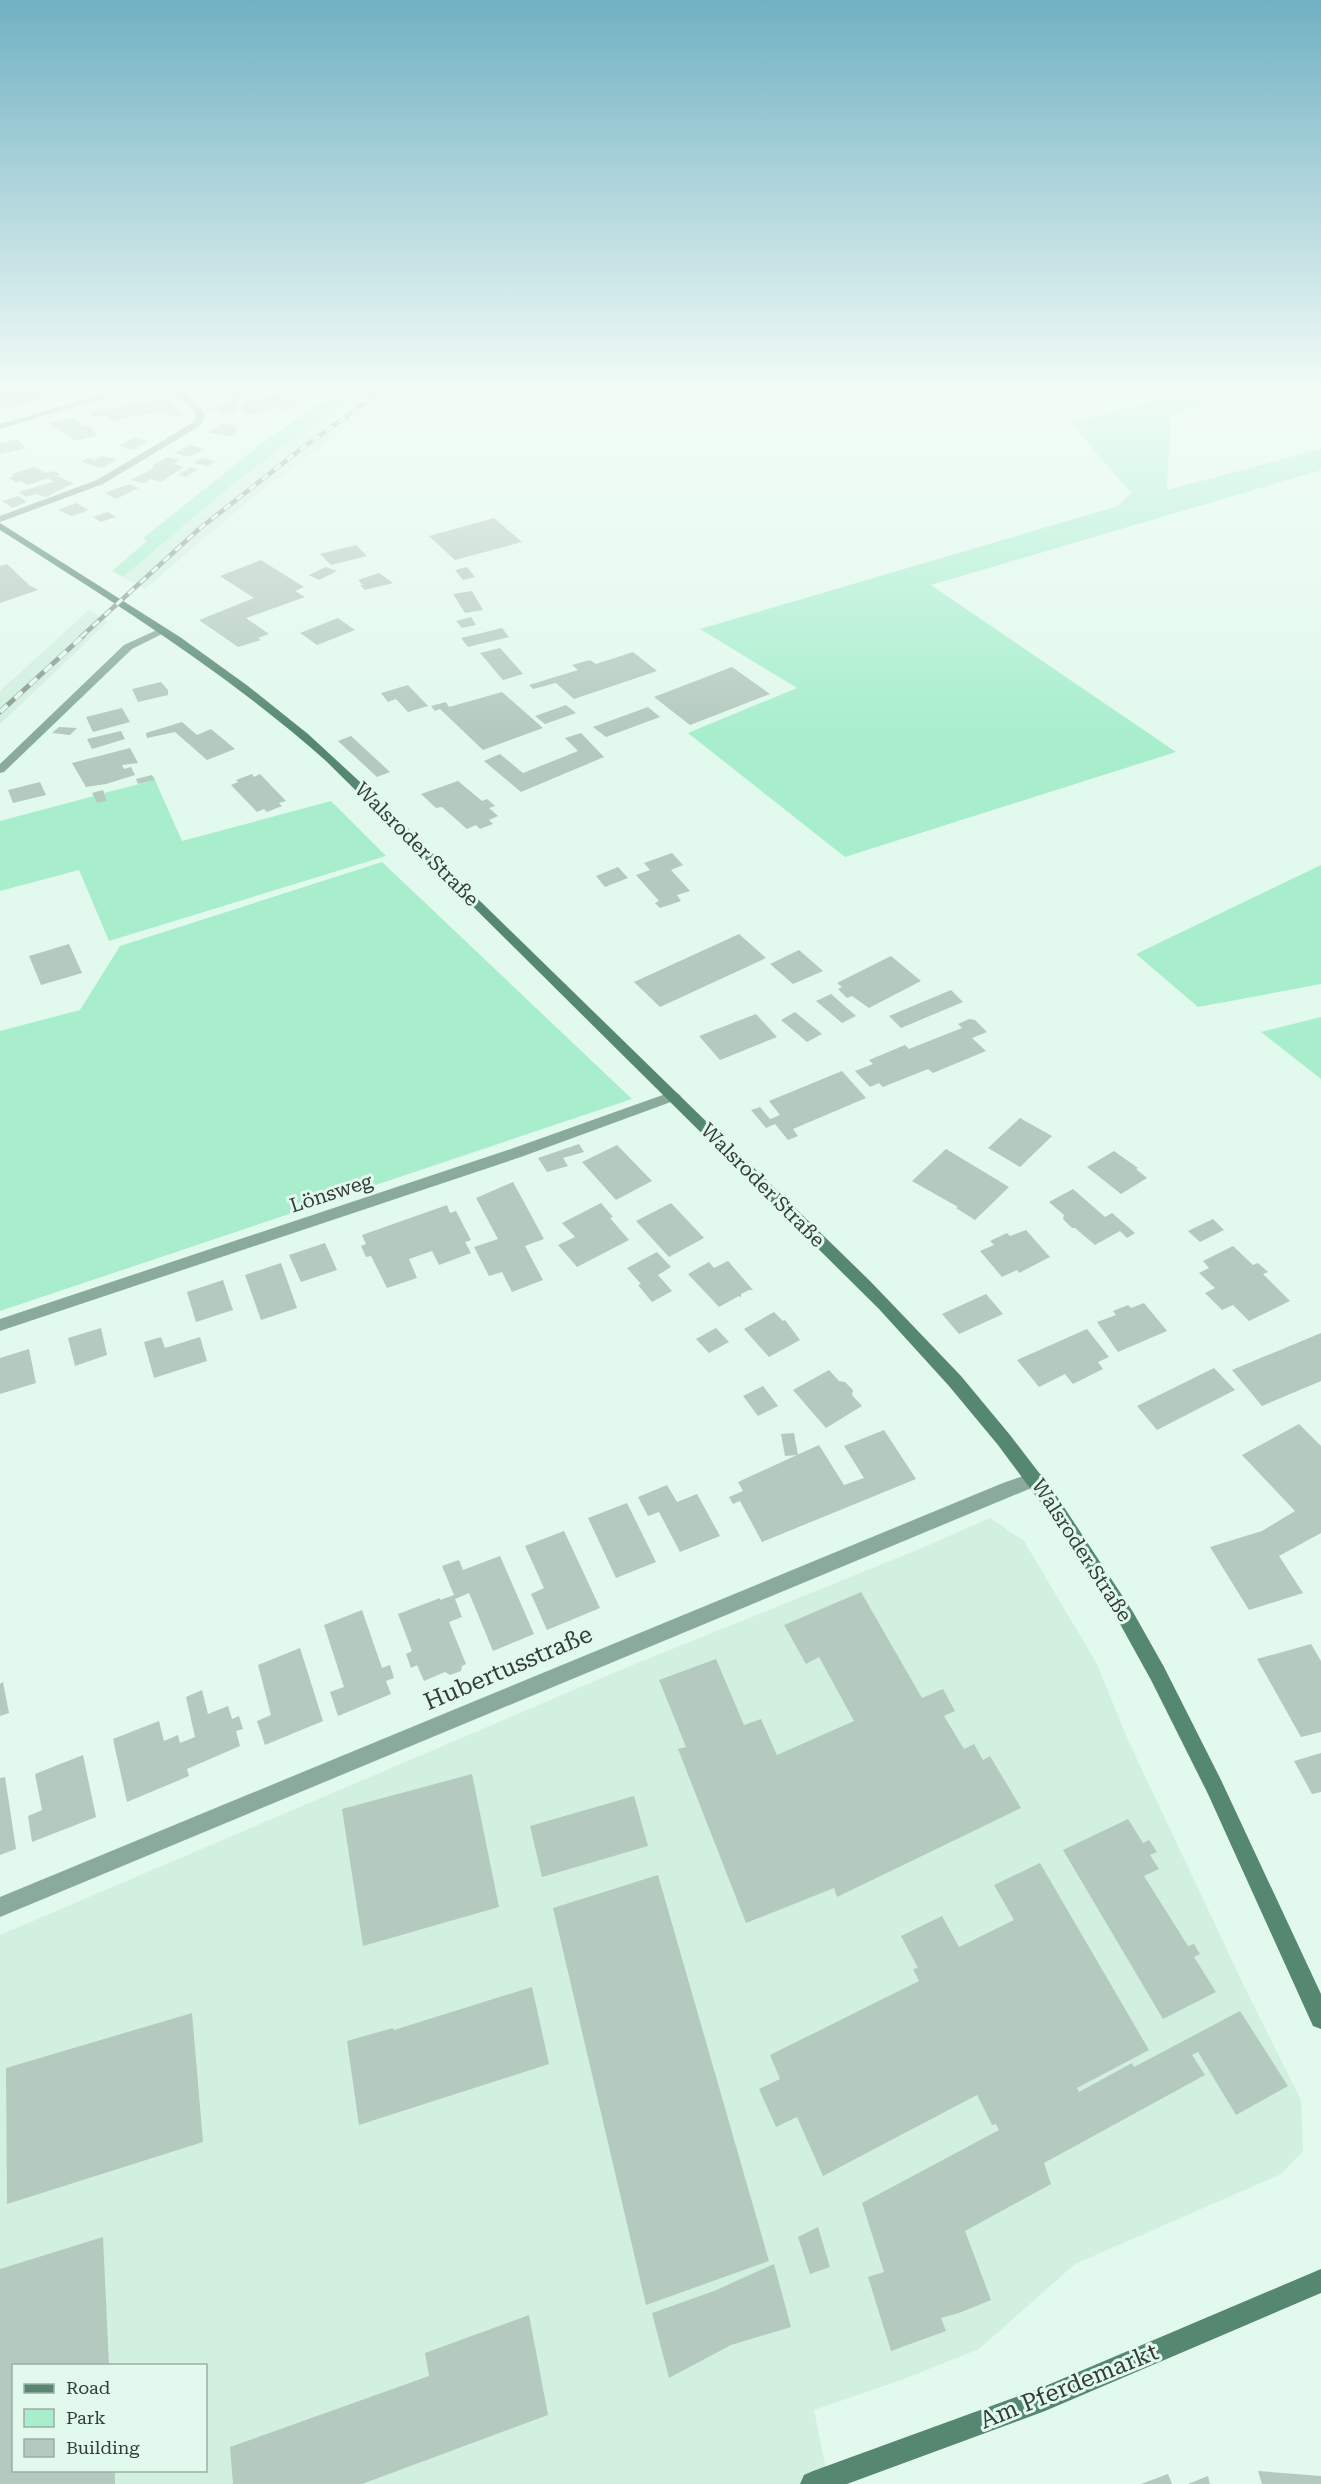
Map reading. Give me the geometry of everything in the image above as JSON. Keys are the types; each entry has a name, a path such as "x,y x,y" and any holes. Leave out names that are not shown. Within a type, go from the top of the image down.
{"street":[{"path":"0,519 49,501"},
{"name":"Walsroder Straße","path":"0,526 209,662 280,716 370,796 902,1323 1035,1479 1093,1562 1149,1654 1194,1744 1321,2018"},
{"path":"0,770 128,647 163,631"},
{"name":"Lönsweg","path":"0,1325 516,1153 674,1096"},
{"name":"Hubertusstraße","path":"0,1907 988,1496 1035,1479"},
{"name":"Am Pferdemarkt","path":"813,2484 1045,2399 1321,2281"}],"shaded area":[{"path":"213,501 249,501 145,589 123,577"},
{"path":"89,610 108,622 0,724 0,691"},
{"path":"990,1518 1024,1541 1097,1664 1127,1738 1246,1990 1301,2100 1303,2151 1281,2174 1075,2264 979,2349 904,2379 814,2410 829,2484 0,2484 0,1935 623,1669 922,1548"}],"green space":[{"path":"190,501 213,501 123,577 112,571 147,541 143,538"},
{"path":"1123,501 1216,501 931,585 1176,752 845,857 688,733 797,688 700,629 1118,506"},
{"path":"155,780 182,841 331,801 386,856 109,941 79,870 0,891 0,821 94,796 97,803 107,801 104,793"},
{"path":"382,862 632,1099 0,1311 0,1031 80,1010 120,946"},
{"path":"1321,865 1321,984 1198,1007 1136,954"},
{"path":"1321,1017 1321,1079 1261,1032"}],"building":[{"path":"2,501 25,501 27,502 12,508"},
{"path":"76,503 89,510 72,516 58,510"},
{"path":"108,512 116,517 101,522 93,517"},
{"path":"494,518 522,542 455,560 429,536"},
{"path":"356,545 367,556 331,565 320,554"},
{"path":"261,560 304,587 295,591 305,597 246,618 269,634 258,638 261,640 238,647 199,620 254,598 220,576"},
{"path":"7,564 29,585 38,590 0,603 0,566"},
{"path":"326,567 337,571 319,580 309,575"},
{"path":"467,567 475,577 463,580 455,570"},
{"path":"379,573 393,583 365,590 360,585 363,585 358,580"},
{"path":"472,591 483,610 465,613 453,594"},
{"path":"471,617 476,625 462,628 456,621"},
{"path":"338,618 355,630 317,645 300,633"},
{"path":"502,628 509,637 468,647 461,638"},
{"path":"500,648 523,674 503,680 480,653"},
{"path":"633,652 657,671 574,699 556,683 533,689 529,685 578,670 572,665 590,660 596,664"},
{"path":"732,667 770,694 690,725 654,697"},
{"path":"161,682 168,690 168,695 138,702 132,689"},
{"path":"408,685 428,706 408,712 396,699 388,702 381,693"},
{"path":"502,692 543,728 483,750 440,709 435,711 431,706 446,702 449,707"},
{"path":"566,705 576,713 545,724 535,716"},
{"path":"648,707 660,717 606,737 593,727"},
{"path":"122,708 130,722 93,732 86,717"},
{"path":"182,722 197,735 211,729 235,749 207,760 175,732 147,738 146,733"},
{"path":"59,727 77,728 70,735 52,733"},
{"path":"121,731 125,739 92,749 87,739"},
{"path":"581,733 604,757 521,792 484,761 500,754 523,773 578,751 565,738"},
{"path":"351,736 390,772 377,777 338,741"},
{"path":"130,748 138,763 122,765 124,769 131,767 135,775 106,784 86,787 72,763"},
{"path":"252,774 254,777 260,774 286,801 279,803 282,806 267,812 264,809 257,812 231,785 238,782 236,780"},
{"path":"152,775 155,780 138,784 136,779"},
{"path":"458,781 482,801 487,799 495,806 489,808 498,816 489,820 493,824 480,829 476,825 467,829 442,807 436,808 421,794"},
{"path":"40,782 46,795 13,803 8,790"},
{"path":"103,790 107,801 97,803 92,793"},
{"path":"672,853 683,865 671,870 690,891 677,895 681,901 660,908 655,903 659,901 636,875 650,870 644,863"},
{"path":"618,867 628,878 605,887 596,876"},
{"path":"739,934 766,958 660,1007 634,982"},
{"path":"69,944 82,973 41,985 29,956"},
{"path":"799,950 823,971 793,984 770,964"},
{"path":"891,956 921,981 869,1008 852,996 847,998 838,989 842,987 837,983"},
{"path":"951,990 963,1002 901,1028 889,1016"},
{"path":"831,994 856,1016 842,1023 816,1001"},
{"path":"795,1012 822,1034 807,1042 781,1020"},
{"path":"756,1014 777,1037 720,1060 699,1036"},
{"path":"969,1019 975,1020 987,1032 972,1038 986,1051 933,1073 928,1069 883,1087 879,1083 870,1087 855,1071 873,1064 869,1060 905,1045 909,1049 962,1028 958,1024"},
{"path":"842,1071 866,1098 793,1129 798,1136 788,1140 775,1124 766,1128 751,1110 760,1107 770,1119 780,1115 769,1101"},
{"path":"1020,1118 1052,1136 1020,1167 988,1148"},
{"path":"579,1144 584,1152 563,1158 568,1166 547,1172 538,1158"},
{"path":"617,1145 652,1181 616,1200 582,1162"},
{"path":"946,1149 1009,1187 975,1220 956,1208 958,1207 912,1181"},
{"path":"1114,1151 1138,1168 1136,1169 1147,1178 1121,1194 1087,1167"},
{"path":"513,1182 544,1239 525,1246 543,1280 512,1292 502,1272 489,1276 474,1247 498,1239 476,1198"},
{"path":"1073,1189 1105,1217 1112,1213 1135,1233 1127,1238 1120,1231 1095,1245 1072,1228 1063,1219 1064,1215 1049,1202"},
{"path":"601,1203 613,1217 610,1218 629,1240 577,1267 558,1245 575,1237 562,1223"},
{"path":"671,1203 704,1238 669,1257 636,1221"},
{"path":"447,1205 450,1213 456,1211 471,1240 465,1242 471,1253 439,1265 432,1251 409,1259 417,1278 387,1288 371,1256 366,1257 361,1246 366,1244 362,1235"},
{"path":"1213,1219 1224,1230 1200,1242 1188,1231"},
{"path":"1026,1230 1050,1257 1019,1273 1017,1270 1002,1277 980,1251 994,1245 990,1241 1007,1233 1010,1236"},
{"path":"325,1243 337,1270 301,1282 289,1255"},
{"path":"1233,1246 1253,1265 1258,1263 1268,1272 1263,1274 1290,1301 1249,1321 1233,1305 1222,1310 1205,1293 1215,1288 1199,1273 1209,1268 1203,1261"},
{"path":"657,1252 671,1267 658,1275 672,1291 652,1302 638,1285 641,1284 627,1268"},
{"path":"728,1261 753,1290 719,1307 688,1274 709,1262 714,1268"},
{"path":"281,1263 297,1308 261,1320 245,1275"},
{"path":"223,1280 233,1310 196,1322 187,1292"},
{"path":"986,1294 1003,1314 959,1334 942,1314"},
{"path":"1144,1303 1167,1331 1118,1352 1097,1322 1116,1315 1113,1311 1128,1305 1131,1308"},
{"path":"774,1312 783,1321 785,1320 800,1340 769,1357 744,1329"},
{"path":"101,1328 107,1355 75,1366 68,1338"},
{"path":"716,1328 729,1342 709,1353 696,1339"},
{"path":"1087,1329 1109,1357 1098,1362 1103,1369 1073,1384 1065,1374 1039,1387 1017,1360"},
{"path":"1321,1333 1321,1381 1262,1406 1232,1370"},
{"path":"161,1337 165,1348 200,1337 207,1361 154,1378 144,1342"},
{"path":"29,1349 36,1383 0,1394 0,1358"},
{"path":"1214,1368 1235,1390 1157,1430 1137,1406"},
{"path":"829,1370 839,1381 845,1382 853,1390 852,1395 862,1406 826,1428 793,1390"},
{"path":"763,1386 778,1406 758,1416 743,1396"},
{"path":"1299,1424 1321,1446 1321,1533 1279,1556 1303,1593 1249,1610 1210,1547 1262,1531 1295,1511 1242,1455"},
{"path":"884,1430 916,1479 762,1542 740,1501 733,1504 729,1497 743,1491 738,1482 819,1445 844,1485 864,1478 844,1446"},
{"path":"794,1433 798,1455 785,1456 781,1434"},
{"path":"667,1485 677,1502 697,1494 720,1536 680,1552 659,1512 648,1516 638,1497"},
{"path":"627,1503 656,1562 616,1578 588,1518"},
{"path":"564,1531 600,1608 547,1630 531,1594 544,1588 525,1546"},
{"path":"500,1556 534,1634 493,1651 469,1593 455,1599 462,1617 449,1622 466,1664 462,1666 461,1671 450,1675 445,1672 424,1681 417,1665 411,1668 406,1654 412,1651 398,1614 454,1595 442,1566 459,1560 463,1570"},
{"path":"861,1592 922,1698 943,1689 955,1711 944,1716 964,1749 974,1744 983,1760 990,1756 1021,1808 837,1897 834,1888 746,1923 678,1749 686,1747 659,1680 716,1659 744,1725 761,1719 777,1755 854,1721 819,1657 806,1664 784,1625"},
{"path":"362,1610 382,1668 390,1665 394,1678 386,1681 391,1694 338,1716 330,1692 344,1687 324,1625"},
{"path":"1311,1644 1321,1661 1321,1732 1301,1737 1257,1659"},
{"path":"300,1648 323,1721 265,1745 257,1721 271,1715 258,1665"},
{"path":"3,1682 9,1713 0,1716 0,1684"},
{"path":"202,1690 208,1714 228,1706 232,1719 239,1716 243,1729 236,1731 240,1746 187,1769 189,1776 127,1802 113,1739 159,1721 164,1741 178,1735 180,1743 195,1737 186,1697"},
{"path":"1321,1753 1321,1792 1312,1794 1294,1761"},
{"path":"83,1755 96,1817 32,1842 28,1816 42,1810 35,1774"},
{"path":"472,1774 499,1907 363,1946 342,1809"},
{"path":"5,1777 16,1849 0,1855 0,1778"},
{"path":"634,1796 648,1846 542,1877 530,1826"},
{"path":"1128,1819 1143,1843 1149,1840 1157,1852 1150,1855 1159,1869 1144,1876 1188,1946 1194,1944 1200,1954 1194,1957 1216,1992 1163,2019 1063,1850"},
{"path":"1040,1863 1149,2050 1077,2088 1079,2092 1132,2063 1134,2067 1240,2011 1288,2086 1236,2115 1198,2052 1192,2055 1205,2075 1044,2163 1051,2184 965,2231 991,2300 941,2318 946,2331 891,2351 868,2277 884,2272 862,2203 999,2130 996,2124 992,2125 977,2095 823,2176 797,2117 776,2127 759,2089 780,2079 770,2055 919,1981 913,1969 918,1968 901,1936 942,1916 959,1947 1014,1920 994,1885"},
{"path":"658,1875 769,2261 646,2305 553,1908"},
{"path":"532,1987 549,2064 359,2125 347,2041 393,2028 394,2030"},
{"path":"192,2013 203,2142 7,2204 6,2068"},
{"path":"818,2227 830,2267 810,2274 798,2237"},
{"path":"103,2237 109,2364 12,2364 12,2472 115,2472 115,2484 0,2484 0,2269"},
{"path":"774,2264 791,2327 731,2345 669,2378 652,2313 714,2291"},
{"path":"529,2315 548,2415 362,2484 233,2484 230,2447 429,2376 425,2353"},
{"path":"1258,2471 1321,2476 1321,2484 1262,2484"},
{"path":"1168,2474 1172,2484 1141,2484"},
{"path":"1208,2476 1210,2484 1188,2484"}],"railway":[{"path":"81,637 199,529 235,501"},
{"path":"0,712 83,636"}]}
